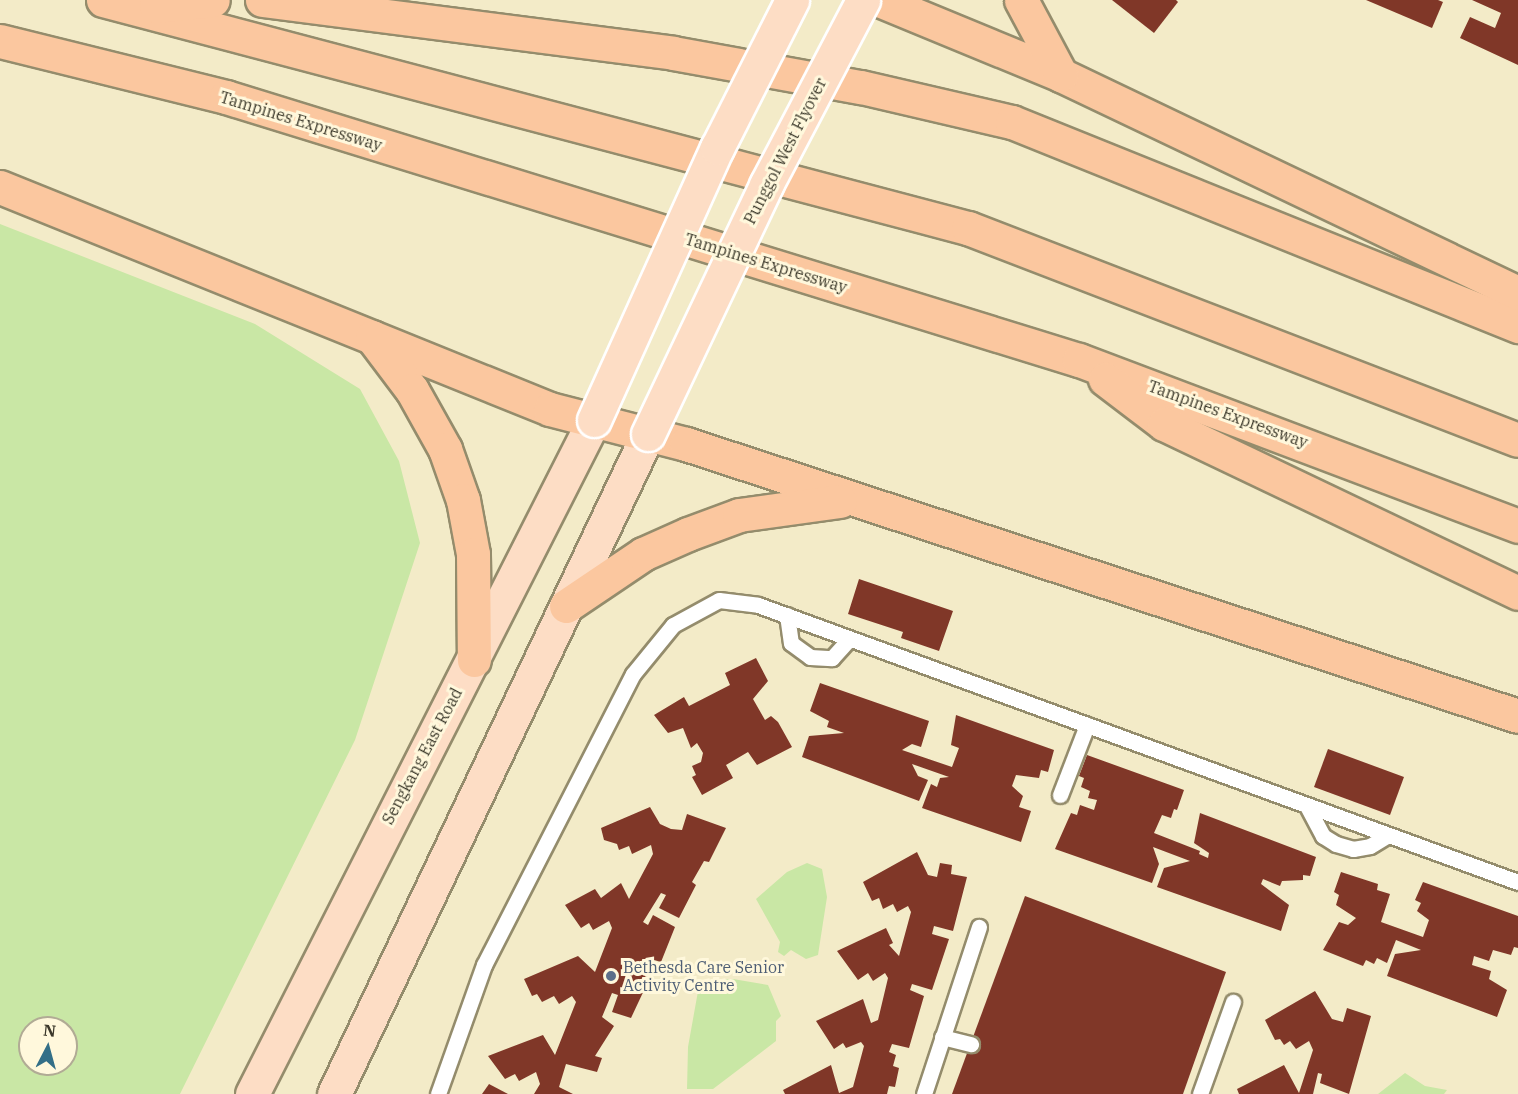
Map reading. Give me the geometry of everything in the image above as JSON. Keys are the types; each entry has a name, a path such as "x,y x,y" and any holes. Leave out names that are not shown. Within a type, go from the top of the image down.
{"highway":[{"path":"118,4 213,0"},
{"path":"262,0 673,53 861,87 1012,122 1518,326"},
{"path":"879,0 1062,75 1518,293"},
{"path":"1021,0 1062,75"},
{"path":"118,4 968,228 1518,440"},
{"name":"Tampines Expressway","path":"0,41 226,98 1079,360 1518,526"},
{"path":"0,187 550,409 648,434 1518,716"},
{"path":"371,336 412,390 445,449 463,500 473,554 474,660"},
{"path":"1079,360 1164,423 1518,593"},
{"path":"566,606 643,554 739,515 854,500"}],"main road":[{"path":"594,420 717,148 792,0"},
{"name":"Punggol West Flyover","path":"648,434 766,185 863,0"},
{"name":"Sengkang East Road","path":"252,1094 390,816 474,660 594,420"},
{"path":"334,1094 648,434"}],"lane":[{"path":"438,1094 484,966 633,674 673,625 718,600 787,615 1518,882"},
{"path":"787,615 791,643 810,657 832,658 849,639"},
{"path":"1060,795 1087,725"},
{"path":"1307,806 1323,836 1336,844 1362,847 1388,835"},
{"path":"924,1094 979,927"},
{"path":"1200,1094 1233,1002"},
{"path":"942,1037 971,1044"}],"green space":[{"path":"0,224 255,324 360,389 399,461 420,543 355,740 180,1094 0,1094"},
{"path":"807,863 822,869 827,897 818,955 806,959 791,950 784,956 778,952 780,942 756,899 787,872"},
{"path":"733,979 768,985 781,1016 776,1021 776,1041 713,1089 687,1089 688,1047 700,980"},
{"path":"1405,1073 1425,1086 1447,1090 1444,1094 1378,1094"}],"building":[{"path":"1112,0 1176,0 1178,2 1154,33"},
{"path":"1366,0 1438,0 1443,2 1432,28"},
{"path":"1472,0 1518,0 1518,65 1460,38 1470,17 1495,28 1501,13"},
{"path":"859,579 953,611 939,651 901,638 903,632 848,614"},
{"path":"756,658 768,681 753,699 765,720 771,716 778,722 792,747 757,765 748,752 726,765 733,778 702,795 692,777 696,775 692,766 701,762 703,753 697,743 691,748 683,728 668,733 654,715 684,697 689,706 730,685 725,673"},
{"path":"820,683 929,721 921,747 912,744 902,750 952,767 959,748 951,745 956,715 1054,750 1048,772 1041,770 1039,778 1016,775 1012,786 1023,796 1019,807 1031,811 1021,842 922,808 931,784 937,787 940,778 949,777 912,764 918,776 928,780 919,801 802,757 809,736 844,733 827,727 829,721 810,711"},
{"path":"1328,749 1404,777 1390,815 1314,787"},
{"path":"1087,755 1184,790 1177,810 1174,809 1171,818 1162,815 1154,833 1200,851 1199,854 1208,858 1209,853 1194,843 1200,813 1316,857 1310,876 1303,875 1303,880 1282,881 1280,886 1263,879 1261,884 1289,905 1281,931 1157,887 1164,868 1190,861 1153,847 1159,864 1152,883 1055,849 1071,813 1077,815 1080,805 1094,810 1097,800 1088,798 1090,791 1081,787 1084,778 1079,776"},
{"path":"650,807 660,824 671,829 682,830 687,814 726,828 709,862 704,861 692,882 696,885 679,918 659,908 666,895 661,893 643,922 648,925 653,915 675,927 661,962 654,960 642,983 646,986 631,1018 612,1012 618,995 612,993 602,1017 614,1026 595,1056 602,1058 597,1072 566,1064 559,1087 573,1094 534,1094 540,1084 536,1072 519,1081 515,1074 505,1079 488,1056 543,1035 555,1055 576,1002 572,996 559,1004 554,996 542,1002 537,994 532,996 524,979 578,956 595,972 612,928 609,921 593,930 589,923 581,928 565,905 595,889 601,898 621,883 629,899 653,854 651,845 632,854 629,846 619,850 617,844 604,840 601,828"},
{"path":"917,852 928,875 937,877 940,863 952,865 951,874 967,877 953,931 934,926 932,934 949,939 932,990 912,984 910,990 924,996 909,1048 892,1044 889,1052 896,1055 893,1066 899,1068 895,1087 889,1086 887,1094 785,1094 783,1090 831,1065 839,1093 853,1087 864,1046 861,1042 846,1048 843,1043 834,1049 816,1021 863,999 871,1023 878,1020 888,978 885,973 873,981 868,973 858,980 837,951 886,928 893,943 889,945 899,956 911,912 908,906 897,912 893,904 883,909 879,898 872,901 863,882"},
{"path":"1341,872 1378,884 1377,890 1390,894 1381,922 1423,937 1429,920 1417,911 1421,903 1415,900 1423,882 1518,916 1518,948 1514,947 1511,955 1493,950 1489,961 1474,956 1472,965 1491,971 1489,979 1507,990 1497,1017 1387,976 1395,954 1421,950 1396,940 1387,963 1377,958 1374,964 1366,960 1363,966 1323,950 1339,922 1348,925 1356,918 1336,905 1339,895 1334,892"},
{"path":"1025,896 1226,972 1183,1094 952,1094"},
{"path":"1315,991 1332,1019 1343,1022 1347,1008 1371,1016 1349,1094 1320,1083 1322,1074 1318,1073 1313,1094 1239,1094 1237,1089 1284,1065 1299,1093 1313,1050 1309,1041 1296,1049 1290,1041 1284,1045 1280,1039 1275,1040 1265,1020"},
{"path":"489,1084 508,1094 482,1094"}],"place":[{"name":"Bethesda Care Senior Activity Centre","path":"611,976"}]}
